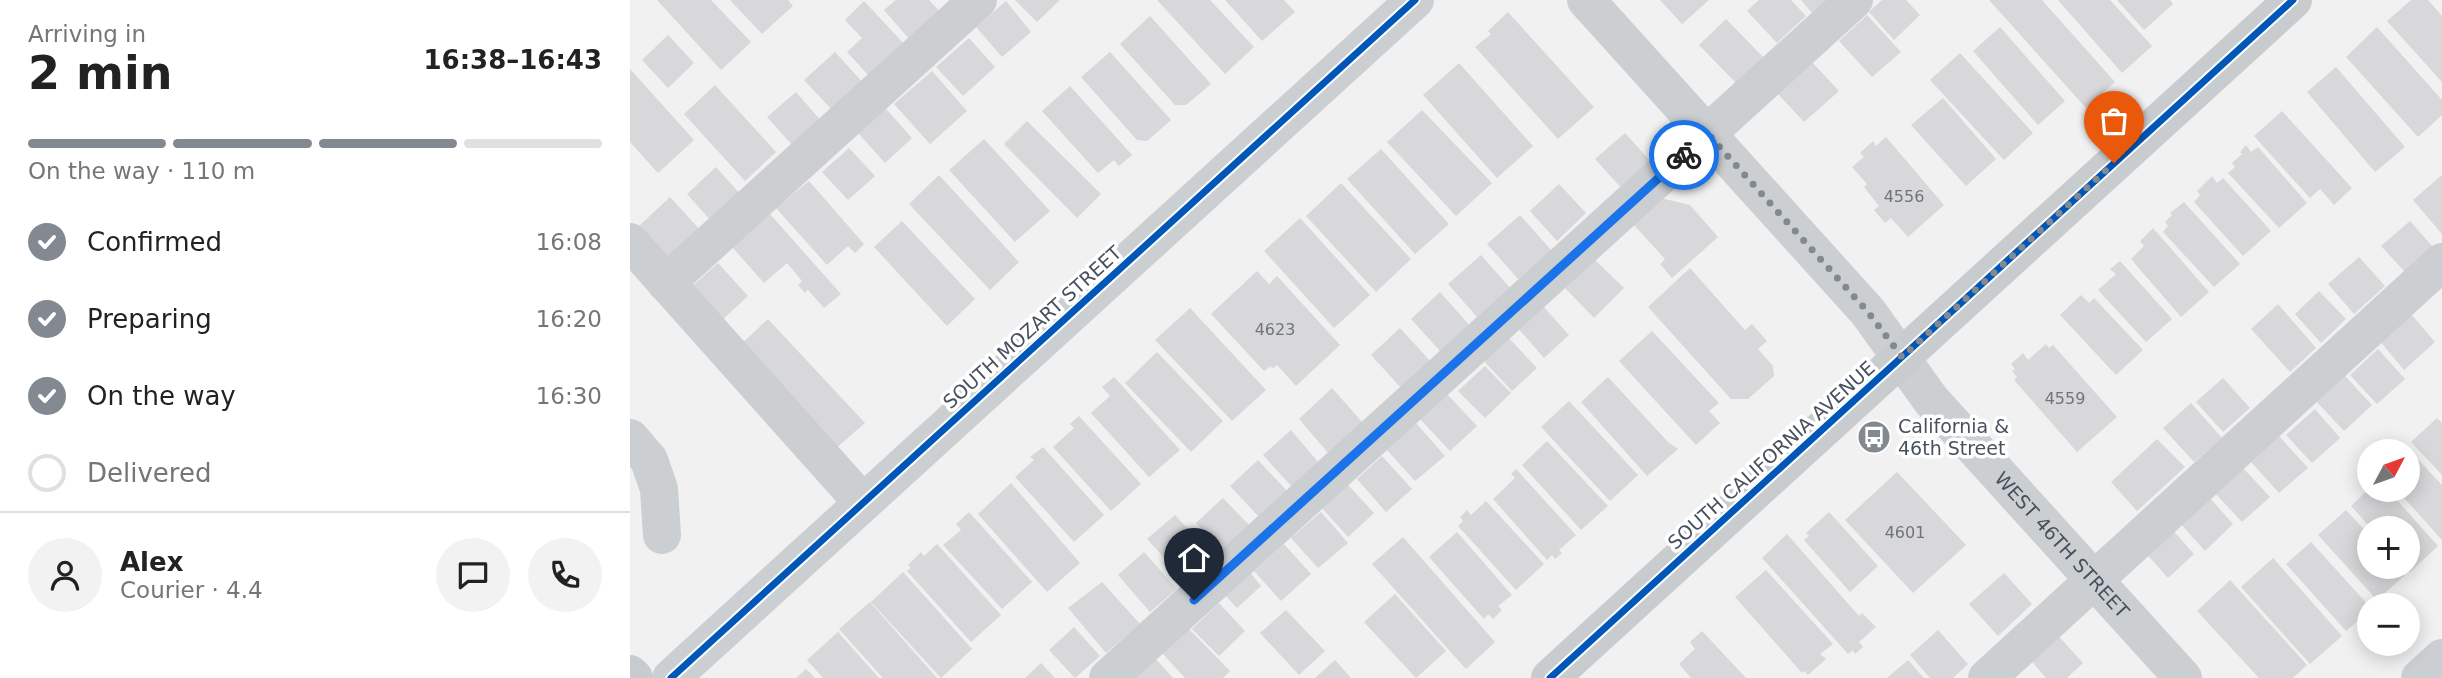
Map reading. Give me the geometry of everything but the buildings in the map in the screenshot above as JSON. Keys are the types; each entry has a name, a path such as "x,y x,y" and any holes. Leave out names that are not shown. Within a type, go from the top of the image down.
{"main road":[{"name":"SOUTH CALIFORNIA AVENUE","path":"1550,678 2293,0"},
{"path":"630,674 634,678"}],"street":[{"path":"666,283 978,0"},
{"name":"SOUTH MOZART STREET","path":"671,678 1415,0"},
{"name":"WEST 46TH STREET","path":"1586,0 1868,312 1931,400 2183,678"},
{"path":"1108,678 1854,0"},
{"path":"630,242 863,503"},
{"path":"1987,678 2442,262"},
{"path":"630,438 649,460 659,489 662,535 630,500"},
{"path":"2420,678 2442,658"}],"cycle path":[{"path":"671,678 1415,0"},
{"path":"1550,678 2293,0"}],"way so far":[{"path":"1684,155 1707,133 1868,312 1902,357 2114,163"}],"place":[{"name":"California & 46th Street","path":"1874,437"}],"route":[{"path":"1194,600 1684,155"}]}
